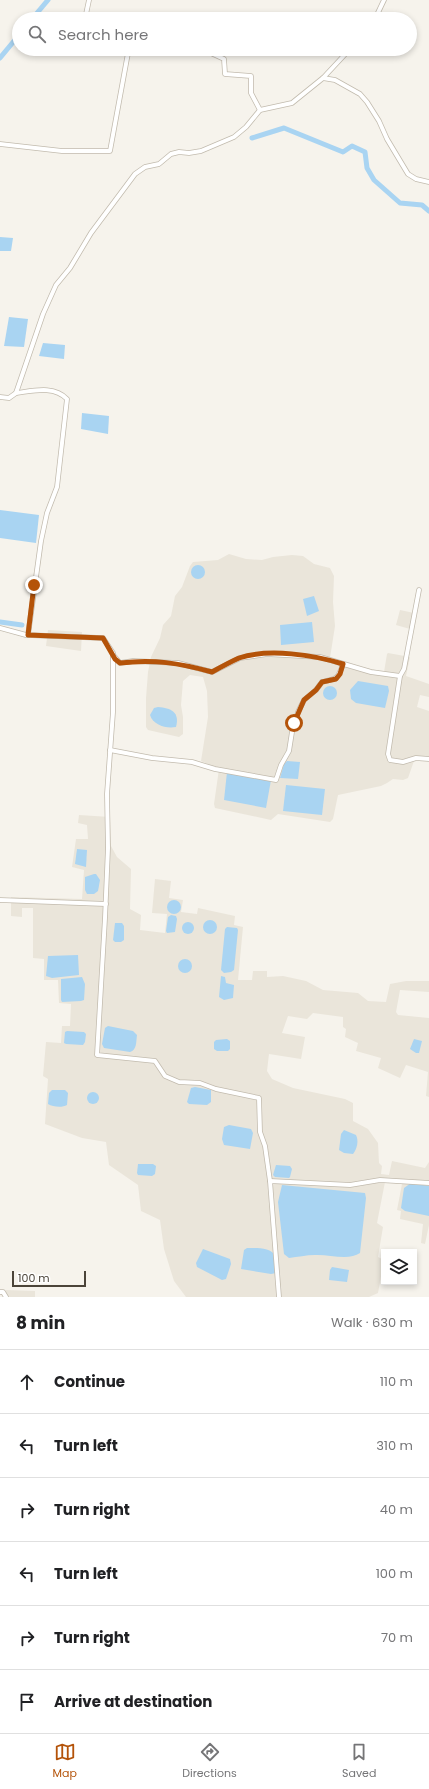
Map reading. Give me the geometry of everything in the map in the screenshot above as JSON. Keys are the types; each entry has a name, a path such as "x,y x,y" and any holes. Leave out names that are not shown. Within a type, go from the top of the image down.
{"street":[{"path":"87,12 90,0"},
{"path":"378,12 384,0"},
{"path":"0,144 62,151 110,151 128,56"},
{"path":"217,56 224,59 225,74 251,76 251,93 260,110"},
{"path":"16,393 43,314 56,285 70,268 91,233 135,174 144,167 159,164 170,154 200,151 234,137 246,127 260,110 292,103 323,78 343,56"},
{"path":"323,78 335,80 360,94 379,121 390,144 408,174 416,179 429,182"},
{"path":"0,397 9,398 16,393 45,389 62,393 68,399 57,487 47,513 34,585 28,635"},
{"path":"419,590 404,669 400,676 388,754 390,760 403,762 416,758 429,759"},
{"path":"0,628 28,635 103,638 113,653 115,659 120,663 133,661 178,663 212,672 240,658 266,654 320,657 371,672 400,676"},
{"path":"113,653 113,712 107,794 108,848 106,904 97,1054 155,1061 165,1076 179,1082 200,1083 216,1089 258,1098 260,1132 265,1146 270,1181 280,1297"},
{"path":"110,750 152,758 192,762 214,769 276,780 281,765 289,751 294,723 304,700 316,690 322,682 336,679 340,674 343,664"},
{"path":"0,900 106,904"},
{"path":"270,1181 350,1185 380,1180 429,1183"},
{"path":"0,1292 3,1292 6,1297"}],"shaded area":[{"path":"229,554 246,559 262,560 292,555 303,556 314,564 330,568 334,576 333,602 335,626 330,658 348,664 384,672 388,653 410,657 406,676 429,684 429,697 420,695 417,707 429,711 429,760 422,759 414,761 408,778 403,780 393,779 381,786 338,795 333,819 330,822 278,814 271,820 215,808 214,804 219,769 201,761 208,717 207,691 203,677 190,675 183,681 181,705 183,734 179,737 148,730 146,727 146,698 151,657 160,638 163,625 171,616 175,596 182,587 190,566 193,562 218,560"},
{"path":"400,610 414,613 410,629 396,625"},
{"path":"48,630 82,632 81,651 46,646"},
{"path":"79,815 110,817 111,846 117,857 131,869 130,909 141,915 140,930 165,933 167,914 152,913 155,879 171,881 169,898 183,900 181,912 197,914 198,908 235,916 234,925 243,927 238,980 252,980 253,971 267,971 267,977 283,976 306,981 323,990 358,993 368,1001 386,1002 390,984 406,981 429,981 429,992 400,990 396,1012 398,1015 429,1018 429,1097 426,1096 428,1072 406,1065 400,1078 378,1068 381,1058 356,1051 358,1043 345,1037 346,1029 343,1027 343,1017 313,1013 307,1019 288,1016 282,1033 305,1037 301,1059 269,1054 267,1071 272,1079 293,1088 345,1099 353,1103 353,1121 368,1129 378,1143 379,1163 382,1166 381,1174 389,1175 392,1161 425,1168 429,1162 429,1225 425,1244 421,1243 423,1224 400,1219 401,1211 397,1210 402,1184 385,1182 377,1223 383,1227 378,1257 381,1258 381,1276 378,1293 369,1297 186,1297 174,1281 164,1249 160,1220 141,1211 138,1185 109,1165 106,1142 82,1138 45,1124 48,1079 43,1076 46,1042 61,1043 62,1026 70,1026 71,1004 59,1003 58,980 44,980 44,959 33,958 33,908 22,908 22,917 11,916 11,897 82,899 84,870 72,867 76,839 88,839 87,825 78,823"},
{"path":"6,1290 35,1291 35,1297 3,1297"}],"water":[{"path":"0,237 13,238 11,251 0,251"},
{"path":"9,317 28,319 24,347 4,346"},
{"path":"43,343 65,345 64,359 39,356"},
{"path":"82,413 109,416 108,434 81,429"},
{"path":"0,510 39,515 36,543 0,538"},
{"path":"195,565 201,565 205,569 205,575 201,579 195,579 191,575 191,569"},
{"path":"314,596 319,611 307,616 303,599"},
{"path":"312,622 314,642 281,645 280,625"},
{"path":"358,681 388,686 389,691 385,708 356,703 351,699 350,690"},
{"path":"327,686 333,686 337,690 337,696 333,700 327,700 323,696 323,690"},
{"path":"154,708 167,708 175,714 177,718 176,727 160,726 154,721 150,715"},
{"path":"287,761 300,762 298,779 280,778 284,764"},
{"path":"227,772 271,780 266,808 224,800"},
{"path":"286,785 325,789 322,815 283,811"},
{"path":"77,849 87,850 86,867 75,864"},
{"path":"96,874 100,880 98,891 94,894 87,894 85,890 85,877"},
{"path":"174,900 179,902 181,907 179,912 174,914 169,912 167,907 169,902"},
{"path":"171,915 176,916 177,919 175,932 167,933 168,917"},
{"path":"207,920 213,920 217,924 217,930 213,934 207,934 203,930 203,924"},
{"path":"190,922 193,923 193,933 186,934 183,933 182,926 183,923"},
{"path":"115,923 122,923 124,926 124,940 121,942 115,942 113,940"},
{"path":"227,927 237,928 238,930 234,970 224,973 221,970 225,929"},
{"path":"78,955 79,975 52,978 46,976 48,956"},
{"path":"185,959 190,961 192,966 190,971 185,973 180,971 178,966 180,961"},
{"path":"221,976 225,977 226,983 234,985 233,998 224,1000 219,997"},
{"path":"82,977 85,984 84,1000 62,1002 61,979"},
{"path":"108,1026 133,1031 137,1035 134,1049 130,1052 104,1048 102,1044 105,1028"},
{"path":"65,1032 84,1032 86,1034 83,1045 64,1043"},
{"path":"227,1039 230,1041 230,1049 228,1051 217,1051 214,1049 214,1042 216,1040"},
{"path":"414,1039 422,1041 419,1053 416,1053 410,1049"},
{"path":"195,1087 211,1090 211,1102 207,1105 189,1104 187,1102 191,1088"},
{"path":"52,1090 65,1090 68,1093 67,1105 58,1107 48,1104 49,1093"},
{"path":"93,1092 97,1094 99,1098 97,1102 93,1104 89,1102 87,1098 89,1094"},
{"path":"229,1125 251,1129 253,1133 250,1149 224,1145 222,1139 224,1127"},
{"path":"344,1130 356,1135 357,1137 356,1150 353,1154 344,1153 339,1150 341,1134"},
{"path":"138,1164 153,1164 156,1166 155,1174 152,1176 138,1175"},
{"path":"276,1165 290,1166 292,1169 290,1177 275,1177 273,1175"},
{"path":"411,1183 429,1186 429,1216 405,1211 401,1208 404,1188"},
{"path":"282,1185 365,1193 366,1198 360,1253 350,1257 315,1255 289,1258 284,1254 278,1202"},
{"path":"247,1248 262,1249 273,1253 275,1256 276,1273 271,1274 241,1269 244,1250"},
{"path":"203,1249 230,1259 231,1264 226,1279 222,1280 197,1267 196,1263"},
{"path":"332,1267 349,1270 347,1282 329,1280 330,1270"}],"waterway":[{"path":"38,12 48,0"},
{"path":"0,58 12,43"},
{"path":"252,138 284,128 343,152 352,146 365,152 367,168 374,180 400,203 422,205 429,211"},
{"path":"0,622 22,625"}],"route":[{"path":"34,585 28,635 103,638 113,653 115,659 120,663 133,661 178,663 212,672 240,658 266,654 320,657 343,664 340,674 336,679 322,682 316,690 304,700 294,723"}]}
